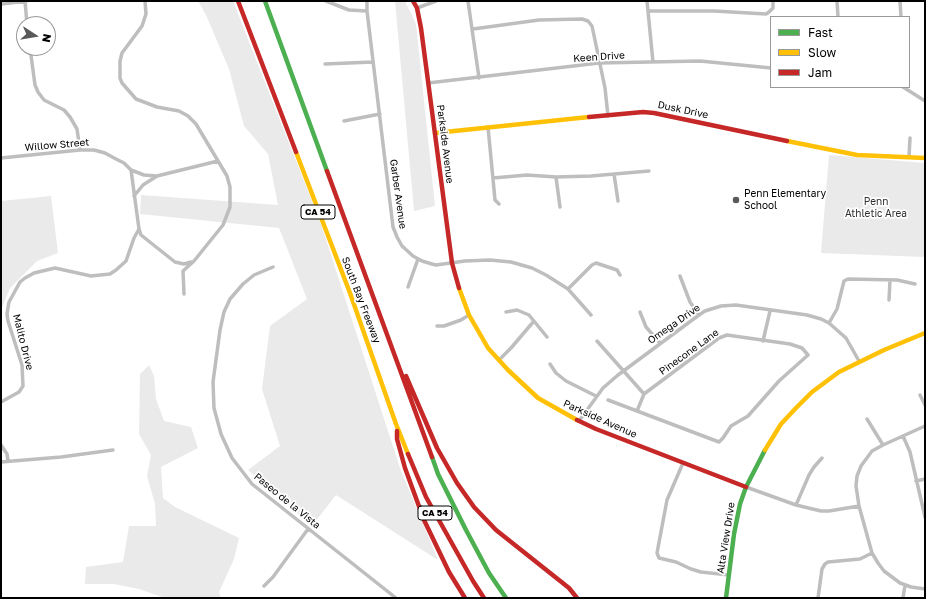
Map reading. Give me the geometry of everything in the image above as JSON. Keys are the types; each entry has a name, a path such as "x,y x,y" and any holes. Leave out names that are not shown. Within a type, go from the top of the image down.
{"main road":[{"name":"South Bay Freeway","path":"238,1 350,293 396,424 426,497 484,598"},
{"name":"South Bay Freeway","path":"266,1 438,474 489,572 506,598"},
{"name":"Parkside Avenue","path":"413,1 417,8 422,30 448,244 452,263 456,281 469,315 488,348 538,398 558,411 579,421 746,487"},
{"name":"Dusk Drive","path":"435,133 642,112 654,113 857,155 925,158"},
{"path":"385,329 437,448 457,483 470,501 496,530 569,588 577,598"},
{"name":"Alta View Drive","path":"726,598 734,534 740,504 746,487 766,447 778,428 792,412 821,385 839,372 859,361 912,337 925,333"},
{"path":"396,424 397,439 405,468 424,520 449,572 465,598"}],"street":[{"path":"1,4 26,1 27,16"},
{"path":"145,1 146,14 142,26 122,54 120,61 120,78 122,83 136,99 164,109 179,111 188,116 196,124 227,176 230,187 229,213 223,225 194,261 183,272 184,294"},
{"path":"326,1 349,10 367,11"},
{"name":"Garber Avenue","path":"367,1 393,227 402,246 418,259 436,265 465,261 490,260 511,262 538,271 568,289 591,316"},
{"path":"417,8 436,1"},
{"path":"468,1 479,78"},
{"path":"647,1 653,62"},
{"path":"648,11 710,11 763,14 770,12 773,8 773,1"},
{"path":"837,1 838,16"},
{"path":"900,1 901,16"},
{"path":"473,29 539,20 582,19 588,21 592,26 605,88 608,116"},
{"path":"31,56 35,85 38,92 47,101 64,110 70,117 77,130 80,150"},
{"name":"Keen Drive","path":"428,83 599,63 700,61 770,68"},
{"path":"325,64 374,62"},
{"path":"905,88 925,101"},
{"path":"344,121 380,114"},
{"path":"488,127 495,200 500,204"},
{"path":"909,158 910,138"},
{"name":"Willow Street","path":"1,158 94,150 105,153 124,163 131,170 157,176"},
{"name":"Willow Street","path":"134,196 143,185 157,176 218,161"},
{"path":"131,170 141,235 175,262 184,264 194,261"},
{"path":"493,178 527,175 556,177 649,171"},
{"path":"614,174 618,201"},
{"path":"556,177 560,207"},
{"name":"Malito Drive","path":"1,402 18,392 23,386 22,365 7,314 10,302 20,282 34,273 55,268 91,276 110,274 125,263 139,229"},
{"path":"408,287 418,259"},
{"path":"568,289 592,265 596,264 617,270 620,275"},
{"name":"Paseo de la Vista","path":"273,267 248,279 226,304 220,330 214,373 214,408 218,426 232,458 242,472 260,491 396,598"},
{"path":"680,276 690,302 699,315"},
{"path":"830,323 837,309 844,281 848,279 904,280 915,284"},
{"path":"890,280 890,300"},
{"name":"Omega Drive","path":"579,421 603,388 624,370 705,311 721,306 736,305 807,315 821,319 830,323 846,338 859,361"},
{"path":"506,312 518,310 529,315 547,338"},
{"path":"763,341 770,311"},
{"path":"640,312 646,327 660,343"},
{"path":"437,326 444,326 461,320 469,315"},
{"path":"499,360 534,321"},
{"name":"Pinecone Lane","path":"637,411 719,442 732,426 748,416 779,381 808,355 802,348 790,344 727,335 719,338 644,394"},
{"path":"597,341 644,394 637,411 608,400"},
{"path":"550,364 556,373 566,380 596,396"},
{"path":"920,395 925,406"},
{"path":"867,419 882,445"},
{"path":"925,426 882,445 869,454 863,461 856,486 859,506 872,553 878,563 884,571 905,585 925,588"},
{"path":"903,436 910,452 925,517"},
{"path":"1,445 8,454 8,461"},
{"path":"1,462 61,457 113,450"},
{"path":"796,504 809,474 822,458"},
{"path":"683,463 666,500 657,553 660,558 676,562 691,569 701,572 729,575"},
{"path":"916,481 925,479"},
{"name":"Parkside Avenue","path":"746,487 825,512 859,506"},
{"path":"264,586 273,577 308,529"},
{"path":"818,598 822,570 825,564 828,562 860,559 872,553"},
{"path":"903,598 905,585"}],"green space":[{"path":"198,1 233,1 321,224 400,468 438,560 336,495 312,526 248,470 280,446 262,389 270,326 307,299 279,228 140,214 141,195 278,205 268,154 244,126 229,69 206,15"},
{"path":"395,1 405,1 416,24 435,206 414,211"},
{"name":"Penn Athletic Area","path":"829,155 925,163 925,257 821,253"},
{"path":"51,196 58,253 37,261 10,288 1,310 1,201"},
{"path":"149,365 154,376 156,399 164,421 191,427 198,448 161,467 163,498 175,507 239,538 234,559 219,592 221,598 165,598 139,589 114,584 85,584 86,567 123,562 129,526 156,526 155,504 147,476 151,455 139,434 140,374"}],"traffic: fast":[{"path":"265,1 327,171"},
{"path":"726,598 734,534 740,504 746,487 765,450"},
{"path":"432,457 438,474 466,530 489,573 506,598"}],"traffic: slow":[{"path":"435,133 589,117"},
{"path":"787,141 857,155 925,158"},
{"path":"296,152 350,293 408,454"},
{"path":"459,288 469,315 488,348 508,370 538,398 577,420"},
{"path":"765,450 781,424 796,408 812,392 839,372 884,350 925,333"}],"traffic: jam":[{"path":"238,1 296,152"},
{"path":"413,1 417,8 421,28 452,263 459,288"},
{"path":"589,117 643,112 654,113 787,141"},
{"path":"327,171 432,457"},
{"path":"406,376 437,448 457,483 474,507 496,530 569,588 577,598"},
{"path":"577,420 596,429 746,487"},
{"path":"397,431 397,439 405,468 424,520 449,572 465,598"},
{"path":"408,454 426,497 484,598"}],"place":[{"name":"Penn Elementary School","path":"736,200"}]}
